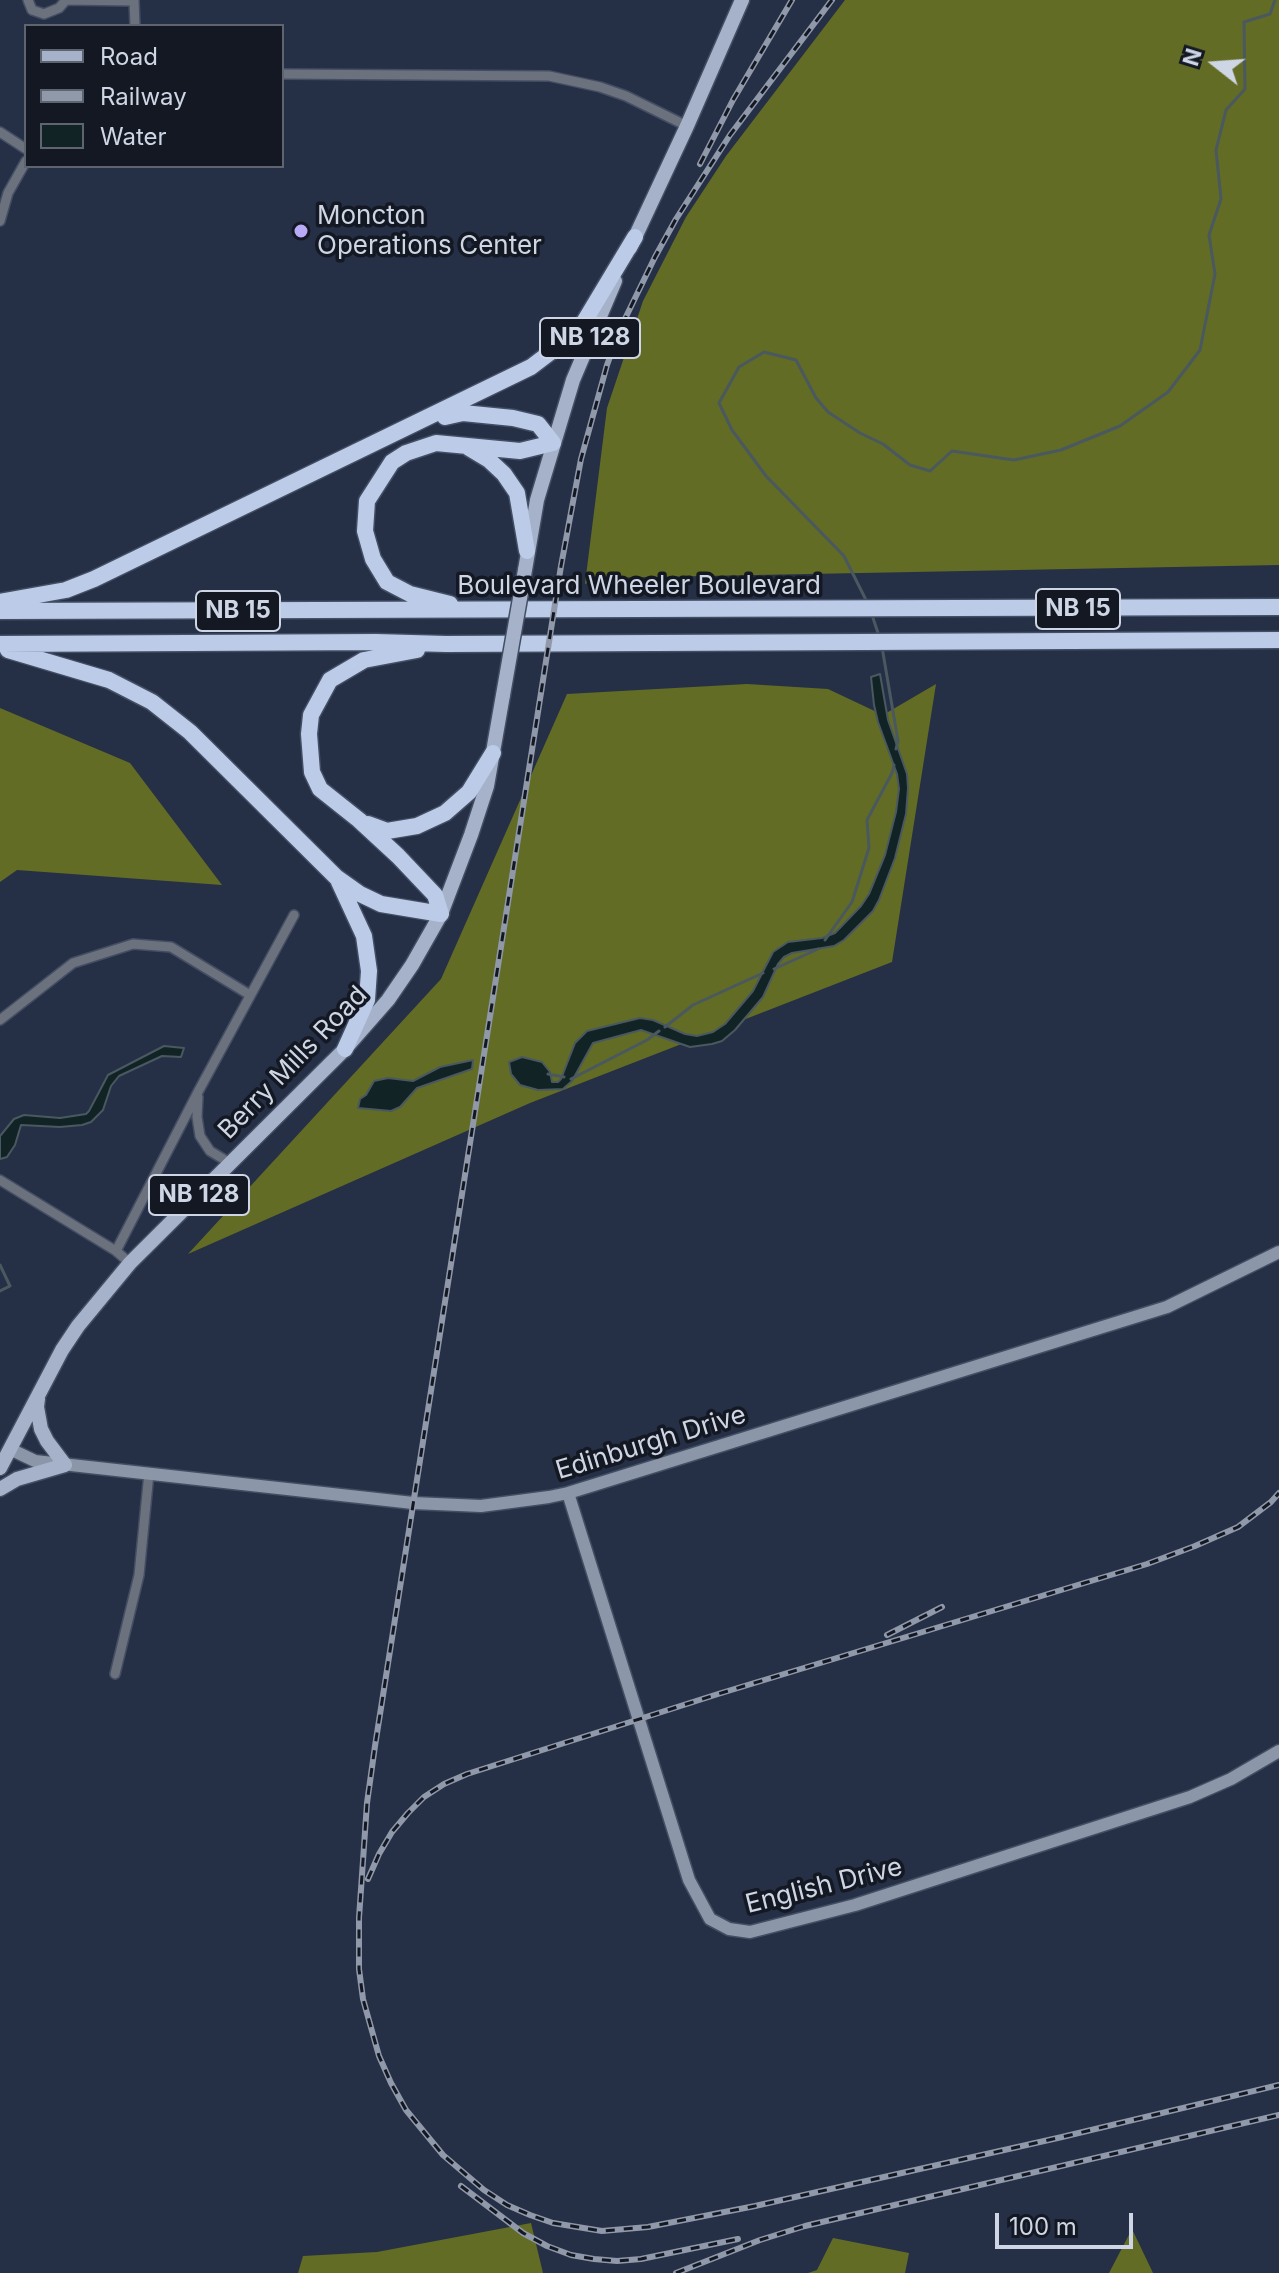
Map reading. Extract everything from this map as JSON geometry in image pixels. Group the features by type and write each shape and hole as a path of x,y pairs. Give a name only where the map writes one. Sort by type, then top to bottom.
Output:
{"highway":[{"path":"0,602 66,590 94,579 531,367 584,322 635,237"},
{"path":"424,421 463,413 513,418 538,424 553,443 520,451 436,443 406,453 392,462 367,501 365,531 373,559 387,582 410,594 476,611"},
{"path":"465,445 504,474 517,493 527,551"},
{"name":"Boulevard Wheeler Boulevard","path":"0,611 1279,607"},
{"name":"NB 15","path":"0,647 376,642 1279,640"},
{"path":"0,647 109,680 152,702 190,732 336,877 381,904 441,914 435,895 398,856 320,789 312,772 309,734 311,715 330,680 364,660 446,644"},
{"path":"359,820 387,831 417,826 445,813 469,792 493,753"},
{"path":"336,877 364,936 369,971 367,1000 345,1049"}],"main road":[{"name":"NB 128","path":"527,551 537,500 578,368 742,0"},
{"name":"Berry Mills Road","path":"39,1393 78,1326 130,1263 345,1049 388,1000 412,965 441,914 487,786 527,551"},
{"name":"NB 128","path":"0,1468 39,1393"},
{"path":"0,1489 17,1479 65,1465 41,1429 37,1407 39,1393"}],"street":[{"path":"28,0 32,10 44,14 59,8 66,0 134,0 135,24"},
{"path":"284,74 549,76 626,96 687,126"},
{"path":"0,132 24,148"},
{"path":"0,221 8,193 24,165"},
{"path":"116,1251 294,915"},
{"path":"0,1020 73,963 133,944 171,947 250,995"},
{"path":"198,1092 200,1136 210,1151 230,1163"},
{"path":"0,1180 116,1251 130,1263"},
{"name":"Edinburgh Drive","path":"10,1449 35,1461 65,1465 452,1506 481,1506 568,1493 1167,1307 1279,1252"},
{"path":"115,1674 139,1575 149,1473"},
{"name":"English Drive","path":"568,1493 689,1880 710,1919 729,1929 750,1932 855,1905 1175,1802 1231,1779 1279,1751"}],"green space":[{"path":"845,0 1279,0 1279,565 599,578 585,584 607,408 643,301 686,217 726,156"},
{"path":"747,684 828,689 883,715 936,684 892,962 530,1103 188,1254 441,979 567,694"},
{"path":"0,708 130,763 222,885 17,870 0,882"},
{"path":"531,2223 543,2273 298,2273 303,2256 377,2252"},
{"path":"1132,2229 1153,2273 1109,2273"},
{"path":"833,2238 909,2253 905,2273 808,2273 817,2270"}],"water":[{"path":"880,674 888,720 907,774 908,788 906,814 895,858 873,911 834,946 784,957 763,997 722,1041 690,1047 641,1030 593,1043 572,1081 563,1089 538,1090 520,1085 511,1074 509,1062 522,1057 542,1062 550,1072 552,1082 558,1082 575,1043 587,1031 640,1018 653,1020 685,1034 697,1036 713,1032 725,1024 753,991 773,952 788,942 822,938 835,933 861,906 885,855 899,789 874,705 871,677"},
{"path":"164,1046 184,1048 181,1057 162,1056 119,1076 111,1086 103,1110 91,1122 60,1127 21,1125 15,1145 7,1157 0,1159 0,1136 14,1119 24,1115 60,1118 86,1114 108,1075"},
{"path":"473,1060 472,1069 417,1088 400,1107 391,1111 358,1108 360,1099 374,1081 388,1078 413,1081 440,1067"}],"waterway":[{"path":"867,602 844,556 766,476 732,430 719,403 739,367 764,352 796,360 816,398 828,412 883,444 910,465 930,471 952,451 1014,460 1061,450 1120,426 1168,392 1200,350 1215,274 1209,235 1221,199 1216,150 1226,110 1245,89 1244,22 1270,14 1275,0"},
{"path":"871,612 879,636"},
{"path":"882,647 898,741 896,749"},
{"path":"825,940 852,902 869,848 867,820 894,765"},
{"path":"774,969 818,949"},
{"path":"665,1027 693,1005 763,973"},
{"path":"571,1079 659,1031"},
{"path":"548,1074 564,1077"},
{"path":"0,1265 10,1286 0,1291"}],"railway":[{"path":"700,164 733,100 792,0"},
{"path":"832,0 730,135 655,257 621,327 607,365 581,459 561,566 375,1746 367,1803 359,1918 359,1969 363,1999 379,2056 391,2083 406,2110 443,2155 507,2205 553,2223 602,2231 648,2227 755,2206 1279,2085"},
{"path":"368,1879 392,1832 408,1813 424,1797 467,1774 1147,1564 1238,1527 1279,1493"},
{"path":"887,1635 942,1607"},
{"path":"676,2273 805,2226 1279,2115"},
{"path":"461,2186 523,2233 571,2255 617,2261 641,2259 738,2239"}],"place":[{"name":"Moncton Operations Center","path":"301,231"}]}
